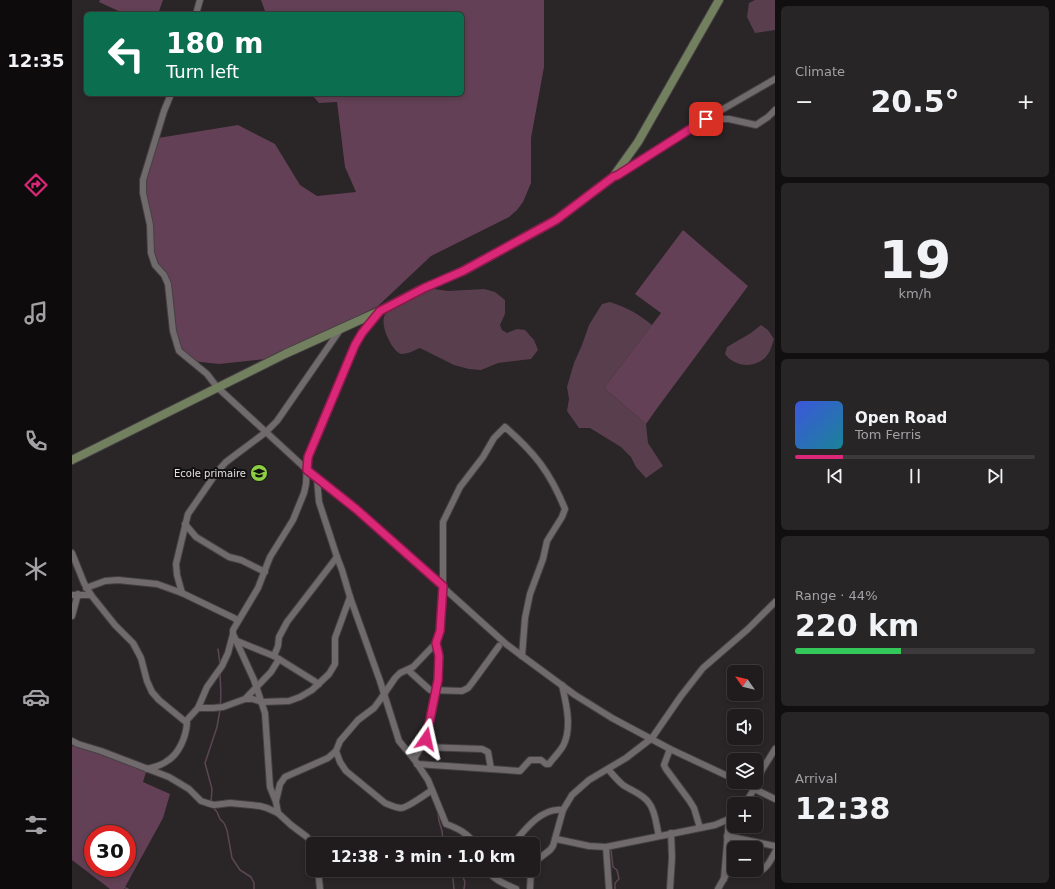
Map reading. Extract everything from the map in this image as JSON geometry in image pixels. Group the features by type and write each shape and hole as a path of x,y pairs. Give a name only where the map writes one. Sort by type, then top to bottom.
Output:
{"street":[{"path":"197,12 200,0"},
{"path":"613,177 638,142 719,0"},
{"path":"72,460 285,354 340,330 424,288 463,271 556,220 613,177 706,119 775,79"},
{"path":"170,96 164,111 143,180 143,193 150,225 151,253 155,265 164,275 168,284 173,331 179,351 207,374 217,387 307,470 356,509 506,644 562,685 612,718 652,738 670,749 727,776"},
{"path":"706,119 729,119 756,124 768,117 775,110"},
{"path":"147,769 161,765 174,756 182,744 187,725 186,721 198,708 207,687 222,666 228,653 235,626 258,588 270,557 293,520 304,493 308,457 355,345 362,333 380,311"},
{"path":"182,593 176,568 188,514 217,472 226,462 266,432 277,421 340,330"},
{"path":"276,802 280,784 285,777 328,758 336,751 340,741 358,720 374,708 395,678 400,673 408,670 417,663 436,643 440,631 443,586 443,522 460,487 483,457 494,438 504,427 525,444 539,460 554,484 565,509 562,517 547,541 543,559 530,594 525,618 522,656"},
{"path":"318,479 319,502 350,597 385,694 399,741 428,780 446,824 456,827 469,837"},
{"path":"185,524 196,537 229,557 241,560 265,572"},
{"path":"72,552 74,565 86,588 115,625 132,643 141,658 147,681 159,700 175,715 186,721"},
{"path":"245,699 271,672 276,657 279,636 337,557"},
{"path":"86,588 105,581 118,580 157,584 182,593 238,621"},
{"path":"72,616 75,595 91,595"},
{"path":"198,708 223,707 245,699 253,699 262,702 289,701 312,690 329,674 335,664 335,638 350,597"},
{"path":"540,858 550,850 556,839 563,810 572,794 589,780 626,758 652,738 703,668 748,629 775,602"},
{"path":"233,634 257,687 265,713 270,787 276,802 278,813"},
{"path":"237,641 276,657 319,684"},
{"path":"415,761 426,739 436,690 439,656 436,643"},
{"path":"408,670 430,690 462,691 468,688 499,646"},
{"path":"415,761 491,769 520,770 530,760 541,760 546,764 549,764 564,744 568,724 562,685"},
{"path":"72,741 169,777 190,789 201,801 214,805 230,802 260,806 278,813 307,837"},
{"path":"422,747 482,748 488,752 491,769"},
{"path":"670,749 664,765 666,770 694,808 700,828"},
{"path":"763,768 775,749"},
{"path":"336,751 340,762 346,770 385,803 400,808 406,807 432,790"},
{"path":"608,769 622,784 637,792 648,801 656,819 659,836"},
{"path":"749,797 754,789 775,798"},
{"path":"519,837 530,824 539,817 553,810 563,810"},
{"path":"556,839 589,846 606,847 715,825 727,819"},
{"path":"670,889 672,857 671,833"},
{"path":"724,879 728,833"},
{"path":"727,836 775,846"},
{"path":"606,847 609,889"},
{"path":"763,869 770,862 775,852"},
{"path":"718,889 727,874"},
{"path":"319,877 320,889"},
{"path":"494,877 503,884 516,889"},
{"path":"530,889 531,877"}],"shaded area":[{"path":"100,0 163,0 159,12 121,12 99,2"},
{"path":"261,0 544,0 544,67 531,138 531,183 523,202 509,217 431,256 378,306 275,358 219,364 192,361 180,350 174,330 169,283 156,264 152,252 144,180 158,138 238,125 275,144 300,185 317,196 356,192 345,167 337,102 319,103 313,96 464,96 464,12 265,12"},
{"path":"755,0 775,0 775,30 755,33 747,17 749,3"},
{"path":"683,230 748,286 646,424 604,388 661,313 635,294"},
{"path":"434,289 448,291 484,289 495,292 505,300 505,314 500,325 502,330 507,333 517,329 525,330 534,340 538,350 531,359 498,363 481,370 469,369 454,365 420,348 404,354 398,352 394,349 385,331 385,315"},
{"path":"610,302 632,311 652,325 604,388 646,424 648,443 663,466 646,478 636,467 631,457 621,447 590,428 579,428 567,411 569,399 567,387 574,363 589,325 602,304"},
{"path":"761,325 768,330 774,339 771,349 764,359 753,364 746,365 729,359 725,354 727,347 751,333"},
{"path":"74,742 147,769 143,782 170,794 163,818 136,867 136,825 84,825 84,869 72,860 72,747"},
{"path":"94,877 131,877 124,889 110,889"}],"waterway":[{"path":"218,649 220,664"},
{"path":"220,672 220,706"},
{"path":"211,803 212,789 205,763 217,727 220,710"},
{"path":"72,765 85,791 85,825"},
{"path":"212,806 227,830 232,858 240,870 251,877 254,883 254,889"},
{"path":"438,813 443,837"},
{"path":"611,850 613,867 617,870 619,879 615,883 615,889"},
{"path":"113,877 115,882 128,889"},
{"path":"453,877 454,889"},
{"path":"463,877 465,882 464,889"}],"place":[{"name":"Ecole primaire","path":"259,473"}],"route":[{"path":"426,739 438,680 439,656 436,643 440,631 443,586 356,509 307,470 308,457 355,345 362,333 380,311 424,288 463,271 556,220 613,177 706,119"}]}
